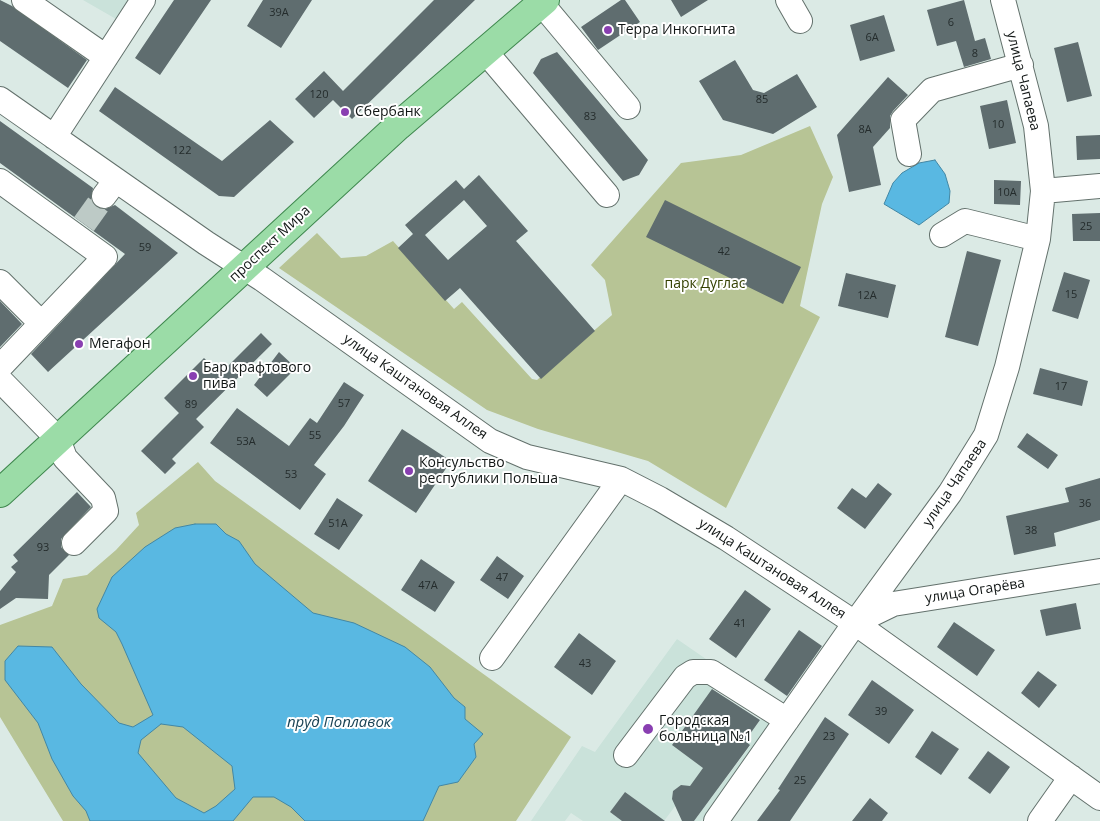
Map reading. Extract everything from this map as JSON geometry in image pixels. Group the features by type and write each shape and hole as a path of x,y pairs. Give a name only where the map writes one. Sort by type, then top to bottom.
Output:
{"main road":[{"name":"проспект Мира","path":"237,263 484,50 534,1"},
{"name":"проспект Мира","path":"0,494 52,433 237,263 473,38 534,1"},
{"name":"проспект Мира","path":"0,470 52,433"}],"street":[{"path":"24,0 106,57"},
{"path":"54,137 143,0"},
{"path":"788,0 800,21"},
{"name":"улица Чапаева","path":"716,821 854,623 950,493 986,435 1007,367 1038,239 1043,191 1036,126 1003,0"},
{"path":"534,1 628,107"},
{"path":"484,50 607,195"},
{"path":"909,154 903,120 932,90 1020,65"},
{"name":"улица Каштановая Аллея","path":"0,99 54,137 110,188 237,263 490,441 527,457 621,480 660,499 726,538 854,623 1100,798"},
{"path":"0,181 80,230 105,257 0,366"},
{"path":"1043,191 1100,186"},
{"path":"942,235 965,221 1038,239"},
{"path":"0,282 42,324"},
{"path":"0,380 52,433 62,453 103,498 106,510 74,543"},
{"path":"492,658 621,480"},
{"name":"улица Огарёва","path":"854,623 892,604 1100,571"},
{"path":"626,755 685,677 693,672 712,672 787,720"},
{"path":"1040,821 1070,777"}],"shaded area":[{"path":"83,0 128,0 116,19"},
{"name":"Городская больница №1","path":"677,639 780,710 701,821 694,821 750,746 745,741 764,715 719,681 672,744 703,768 689,788 683,785 673,791 672,799 676,805 664,821 625,792 610,812 622,821 583,821 571,813 565,821 531,821 582,746 595,752"}],"green space":[{"name":"парк Дуглас","path":"810,126 833,177 822,204 800,306 820,317 726,508 648,461 538,429 487,410 279,268 317,233 341,258 366,256 393,241 454,309 462,302 532,379 537,380 612,315 605,280 591,265 681,163 741,155"},
{"name":"пруд Поплавок","path":"198,462 215,481 571,737 516,821 63,821 0,717 0,625 52,606 63,579 87,575 116,550 139,525 136,513"}],"water":[{"path":"935,160 945,174 950,191 949,203 919,225 884,204 893,183 902,173 919,163"},
{"name":"пруд Поплавок","path":"195,524 216,524 226,534 239,541 255,564 313,613 354,623 405,647 430,667 454,698 465,707 465,719 483,734 474,744 476,757 458,782 439,786 423,821 305,821 291,807 274,797 253,797 233,821 90,821 86,811 73,796 52,759 38,723 5,680 5,661 18,646 52,647 81,684 119,723 133,727 153,715 116,632 99,618 97,609 112,577 145,547 175,528","holes":["161,724 183,727 232,766 235,789 216,806 204,813 176,798 138,753 141,740"]}],"building":[{"path":"0,0 12,6 87,60 68,88 0,41"},
{"path":"174,0 211,0 160,75 135,58"},
{"path":"263,0 312,0 281,48 247,26"},
{"path":"434,0 475,0 352,119 333,100 314,118 295,99 324,71 343,91"},
{"path":"621,0 625,0 640,22 598,50 581,27"},
{"path":"671,0 708,0 681,17"},
{"path":"964,0 975,41 985,38 991,59 964,67 956,41 937,46 927,10"},
{"path":"884,15 895,51 860,61 850,25"},
{"path":"1078,42 1092,96 1067,102 1054,48"},
{"path":"557,52 648,160 639,175 623,181 533,73 541,59"},
{"path":"735,60 753,90 764,93 797,74 817,107 773,134 723,120 699,81"},
{"path":"888,77 908,95 893,111 890,116 890,128 873,147 881,185 849,192 837,135"},
{"path":"115,87 222,161 270,120 294,142 234,197 219,196 99,111"},
{"path":"1007,100 1016,143 989,149 980,106"},
{"path":"0,121 93,188 91,201 96,207 103,210 115,205 178,253 48,372 31,354 125,254 0,163"},
{"path":"1100,135 1100,159 1077,160 1076,136"},
{"path":"479,175 528,231 516,241 595,331 541,379 460,288 445,301 398,248 413,234 405,225 456,180 464,189","holes":["464,200 487,226 448,260 425,235"]},
{"path":"994,180 1021,181 1020,205 994,204"},
{"path":"665,200 801,267 783,304 646,237"},
{"path":"1100,213 1100,241 1073,241 1072,214"},
{"path":"967,251 1001,260 978,346 945,337"},
{"path":"1064,272 1090,280 1078,319 1052,311"},
{"path":"846,273 896,285 888,318 838,306"},
{"path":"0,301 22,324 0,347"},
{"path":"261,333 272,344 196,419 204,427 172,459 176,463 165,474 141,451 179,413 164,398 204,358 220,374"},
{"path":"279,352 296,368 267,397 254,385"},
{"path":"1040,368 1088,381 1082,406 1033,394"},
{"path":"344,382 364,395 344,426 314,465 326,474 300,510 210,443 237,408 289,446 310,418 317,423"},
{"name":"Консульство республики Польша","path":"402,429 451,461 416,513 368,481"},
{"path":"1027,433 1058,455 1048,469 1017,447"},
{"path":"1100,478 1100,520 1054,533 1056,546 1014,555 1006,516 1069,502 1065,488"},
{"path":"878,483 892,494 865,529 837,508 852,488 866,498"},
{"path":"77,492 91,507 61,539 61,547 69,555 49,575 48,599 16,598 0,609 0,591 16,572 11,567 18,561 13,555"},
{"path":"337,498 363,515 339,550 314,534"},
{"path":"497,556 524,576 508,599 480,580"},
{"path":"421,559 455,582 435,612 401,590"},
{"path":"745,590 771,609 736,658 709,639"},
{"path":"1076,603 1081,629 1046,636 1040,610"},
{"path":"954,622 995,650 977,676 937,647"},
{"path":"799,630 822,646 787,696 764,680"},
{"path":"579,633 616,661 592,695 554,667"},
{"path":"1038,671 1057,685 1039,708 1021,693"},
{"path":"872,680 914,710 889,744 848,715"},
{"path":"712,689 760,720 745,741 750,745 694,821 682,821 672,799 673,791 681,785 690,786 703,768 672,745"},
{"path":"825,717 849,734 790,821 757,821 780,790 778,789"},
{"path":"932,731 959,749 941,775 915,757"},
{"path":"988,751 1010,767 990,794 968,778"},
{"path":"625,792 665,821 622,821 610,812"},
{"path":"870,798 888,813 882,821 852,821"}],"tunnel":[{"path":"84,224 104,196"}],"place":[{"name":"Терра Инкогнита","path":"608,30"},
{"name":"Сбербанк","path":"345,112"},
{"name":"Мегафон","path":"79,344"},
{"name":"Бар крафтового пива","path":"193,376"},
{"name":"Консульство республики Польша","path":"409,471"},
{"name":"Городская больница №1","path":"648,729"}]}
